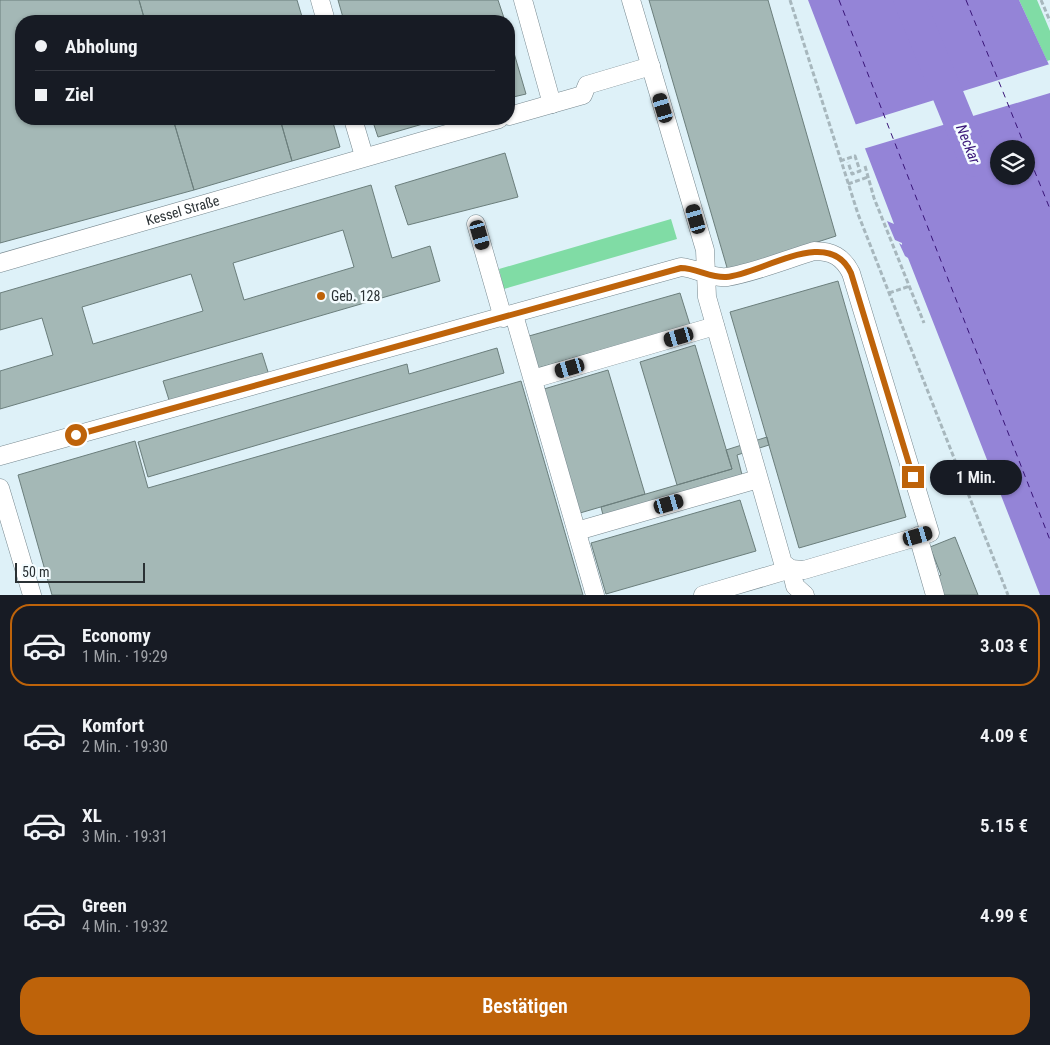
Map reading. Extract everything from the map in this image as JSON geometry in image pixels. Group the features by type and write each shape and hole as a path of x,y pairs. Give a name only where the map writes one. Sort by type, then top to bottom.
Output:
{"street":[{"path":"320,0 324,15"},
{"path":"523,0 552,104"},
{"path":"631,0 705,250 707,297 780,559 791,569 795,586 805,595"},
{"path":"515,114 583,95 587,85 651,66"},
{"path":"355,125 364,156"},
{"name":"Kessel Straße","path":"0,262 477,125"},
{"path":"476,224 533,379 595,595"},
{"path":"0,456 681,268 727,277 814,252 834,254 845,262 851,273 930,533 804,570 791,569 703,595"},
{"path":"533,379 715,326"},
{"path":"577,531 758,479"},
{"path":"0,488 32,595"},
{"path":"918,536 935,595"}],"path":[{"path":"790,0 848,184 1008,595"},
{"path":"1042,0 1050,21"},
{"path":"840,161 855,156 860,171 852,174 848,162"},
{"path":"865,166 874,198 924,323"},
{"path":"848,184 868,177"},
{"path":"890,293 910,286"}],"green space":[{"path":"1019,0 1037,0 1050,31 1050,60 1047,61"},
{"path":"671,219 677,239 504,289 499,269"}],"water":[{"path":"808,0 1019,0 1050,67 1050,595 1040,595 908,258 905,256 899,243 902,245 902,243 895,240 887,221 894,224","holes":["947,94 956,98 963,118 961,121 952,124 949,122 943,102"]}],"pier":[{"path":"1050,64 1050,93 863,149 854,125","holes":["948,97 954,100 959,119 951,120 946,102"]}],"building":[{"path":"0,0 139,0 143,15 15,15 15,125 175,125 194,190 0,243"},
{"path":"139,0 297,0 302,15 143,15"},
{"path":"338,0 498,0 503,15 342,15"},
{"path":"649,0 768,0 836,236 728,271"},
{"path":"515,56 526,94 515,97"},
{"path":"175,125 282,125 292,161 194,190"},
{"path":"282,125 334,125 340,147 292,161"},
{"path":"374,125 419,125 378,137"},
{"path":"505,153 518,197 408,225 395,186"},
{"name":"Geb. 128","path":"371,185 392,258 430,246 440,281 0,409 0,371 53,355 42,318 0,330 0,293","holes":["343,230 354,267 244,300 233,263","191,274 203,311 93,344 82,307"]},
{"path":"838,281 906,517 799,548 730,312"},
{"path":"680,293 690,325 538,368 529,336"},
{"path":"695,345 732,469 677,485 640,362"},
{"path":"497,348 504,373 148,477 138,442 407,364 409,374"},
{"path":"262,353 269,375 170,403 163,381"},
{"path":"608,370 645,494 580,513 544,389"},
{"path":"521,381 583,595 52,595 18,475 135,441 148,488"},
{"path":"767,437 769,445 737,455 742,475 603,515 601,507 732,469 726,450"},
{"path":"740,500 756,551 606,594 591,543"},
{"path":"955,537 978,595 940,595 935,578 941,575 930,547"}],"waterway":[{"name":"Neckar","path":"909,0 975,161"}],"ferry route":[{"path":"839,0 1050,540"},
{"path":"966,0 1022,140"},
{"path":"1035,172 1050,209"}],"place":[{"name":"Geb. 128","path":"321,296"}],"route":[{"path":"76,435 681,268 727,277 821,251 840,257 851,273 913,477"}]}
